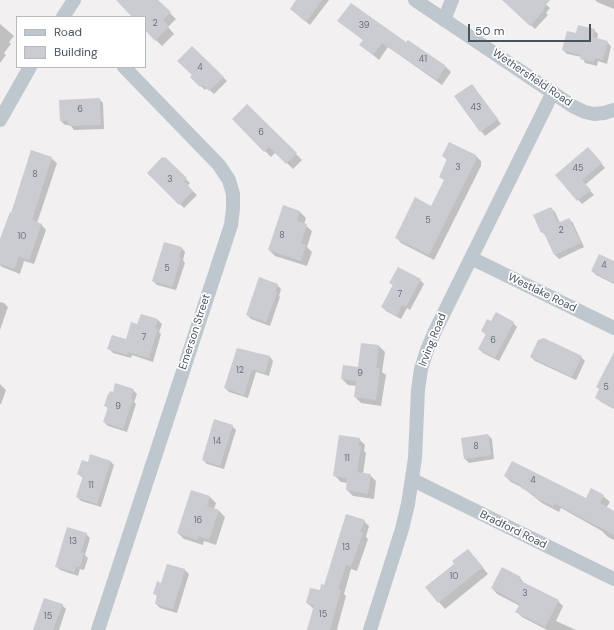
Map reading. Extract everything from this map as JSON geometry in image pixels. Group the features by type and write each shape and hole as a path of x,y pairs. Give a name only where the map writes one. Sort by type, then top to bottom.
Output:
{"street":[{"path":"65,16 74,0"},
{"name":"Wethersfield Road","path":"415,0 574,107 594,114 614,110"},
{"path":"444,20 452,0"},
{"path":"0,120 29,68"},
{"name":"Emerson Street","path":"98,630 230,225 233,209 233,194 229,180 219,165 125,68"},
{"name":"Irving Road","path":"370,630 402,529 412,480 415,458 418,390 421,369 435,331 553,92"},
{"name":"Westlake Road","path":"471,258 614,328"},
{"name":"Bradford Road","path":"412,480 614,579"}],"building":[{"path":"116,0 158,0 171,12 163,20 169,27 155,41 146,31 146,16 131,16"},
{"path":"296,0 322,0 306,22 290,9"},
{"path":"502,0 550,0 543,9 544,10 530,26"},
{"path":"351,3 406,42 408,40 446,66 437,80 382,43 373,55 359,45 363,40 337,21"},
{"path":"578,25 595,29 593,37 608,41 603,60 595,58 593,62 580,59 581,55 562,50 567,31 576,33"},
{"path":"192,46 224,77 209,91 203,85 200,87 190,77 192,75 177,61"},
{"path":"472,84 498,119 480,132 454,96"},
{"path":"100,98 101,125 69,126 68,121 60,121 59,100"},
{"path":"247,104 297,153 286,164 269,147 264,152 232,119"},
{"path":"449,142 476,155 476,160 429,255 395,238 415,197 431,206 444,180 439,177 447,159 442,156"},
{"path":"588,147 602,163 582,180 591,190 577,201 555,175"},
{"path":"31,150 52,157 32,220 42,224 29,260 19,256 14,269 0,264 0,239 10,212 11,213"},
{"path":"162,157 165,157 187,178 184,181 193,191 179,205 147,173"},
{"path":"283,205 300,211 297,221 307,224 301,243 306,245 301,261 268,250"},
{"path":"551,207 558,223 569,218 581,243 554,255 543,231 541,233 533,215"},
{"path":"164,242 182,247 179,257 181,258 172,287 152,281"},
{"path":"599,254 614,261 614,283 591,271"},
{"path":"398,267 421,279 406,307 402,305 397,316 381,307 393,285 389,283"},
{"path":"259,277 278,284 275,292 277,293 266,322 246,315"},
{"path":"496,312 514,322 495,358 478,349 486,334 481,331 487,319 491,321"},
{"path":"141,314 158,319 155,328 158,329 149,358 128,352 127,355 107,349 112,335 126,339 131,322 137,324"},
{"path":"544,338 582,356 572,377 530,357 538,340"},
{"path":"361,343 379,345 376,368 380,368 376,400 354,397 356,381 341,379 343,365 358,367"},
{"path":"237,348 270,356 265,373 252,369 244,395 224,388"},
{"path":"614,352 614,408 595,398 599,389 596,387"},
{"path":"115,383 134,389 131,398 133,399 123,429 103,422 108,407 104,406 108,394 110,391 113,392"},
{"path":"214,419 233,425 220,466 202,460"},
{"path":"488,434 491,455 464,459 461,438"},
{"path":"339,435 360,438 358,446 361,446 357,472 371,474 368,494 346,490 347,478 333,476"},
{"path":"90,454 111,461 97,504 76,497 83,476 77,474 82,460 88,462"},
{"path":"512,461 586,498 591,488 604,495 600,503 614,511 614,535 554,503 553,506 534,497 535,495 521,488 522,486 504,476"},
{"path":"191,490 210,496 207,506 219,510 209,540 198,536 197,540 177,533"},
{"path":"346,514 365,520 360,532 363,533 351,566 346,565 338,589 341,590 330,630 307,630 314,605 306,603 310,588 320,590 321,584 324,585"},
{"path":"67,527 87,533 81,552 84,553 80,567 76,566 74,572 55,567"},
{"path":"468,549 483,567 438,603 425,587 454,564 452,561"},
{"path":"167,564 185,569 173,609 155,604 157,595 153,594 157,581 161,583"},
{"path":"502,567 521,577 519,580 559,600 545,627 515,612 520,604 491,588"},
{"path":"44,598 63,604 53,630 33,630"}]}
